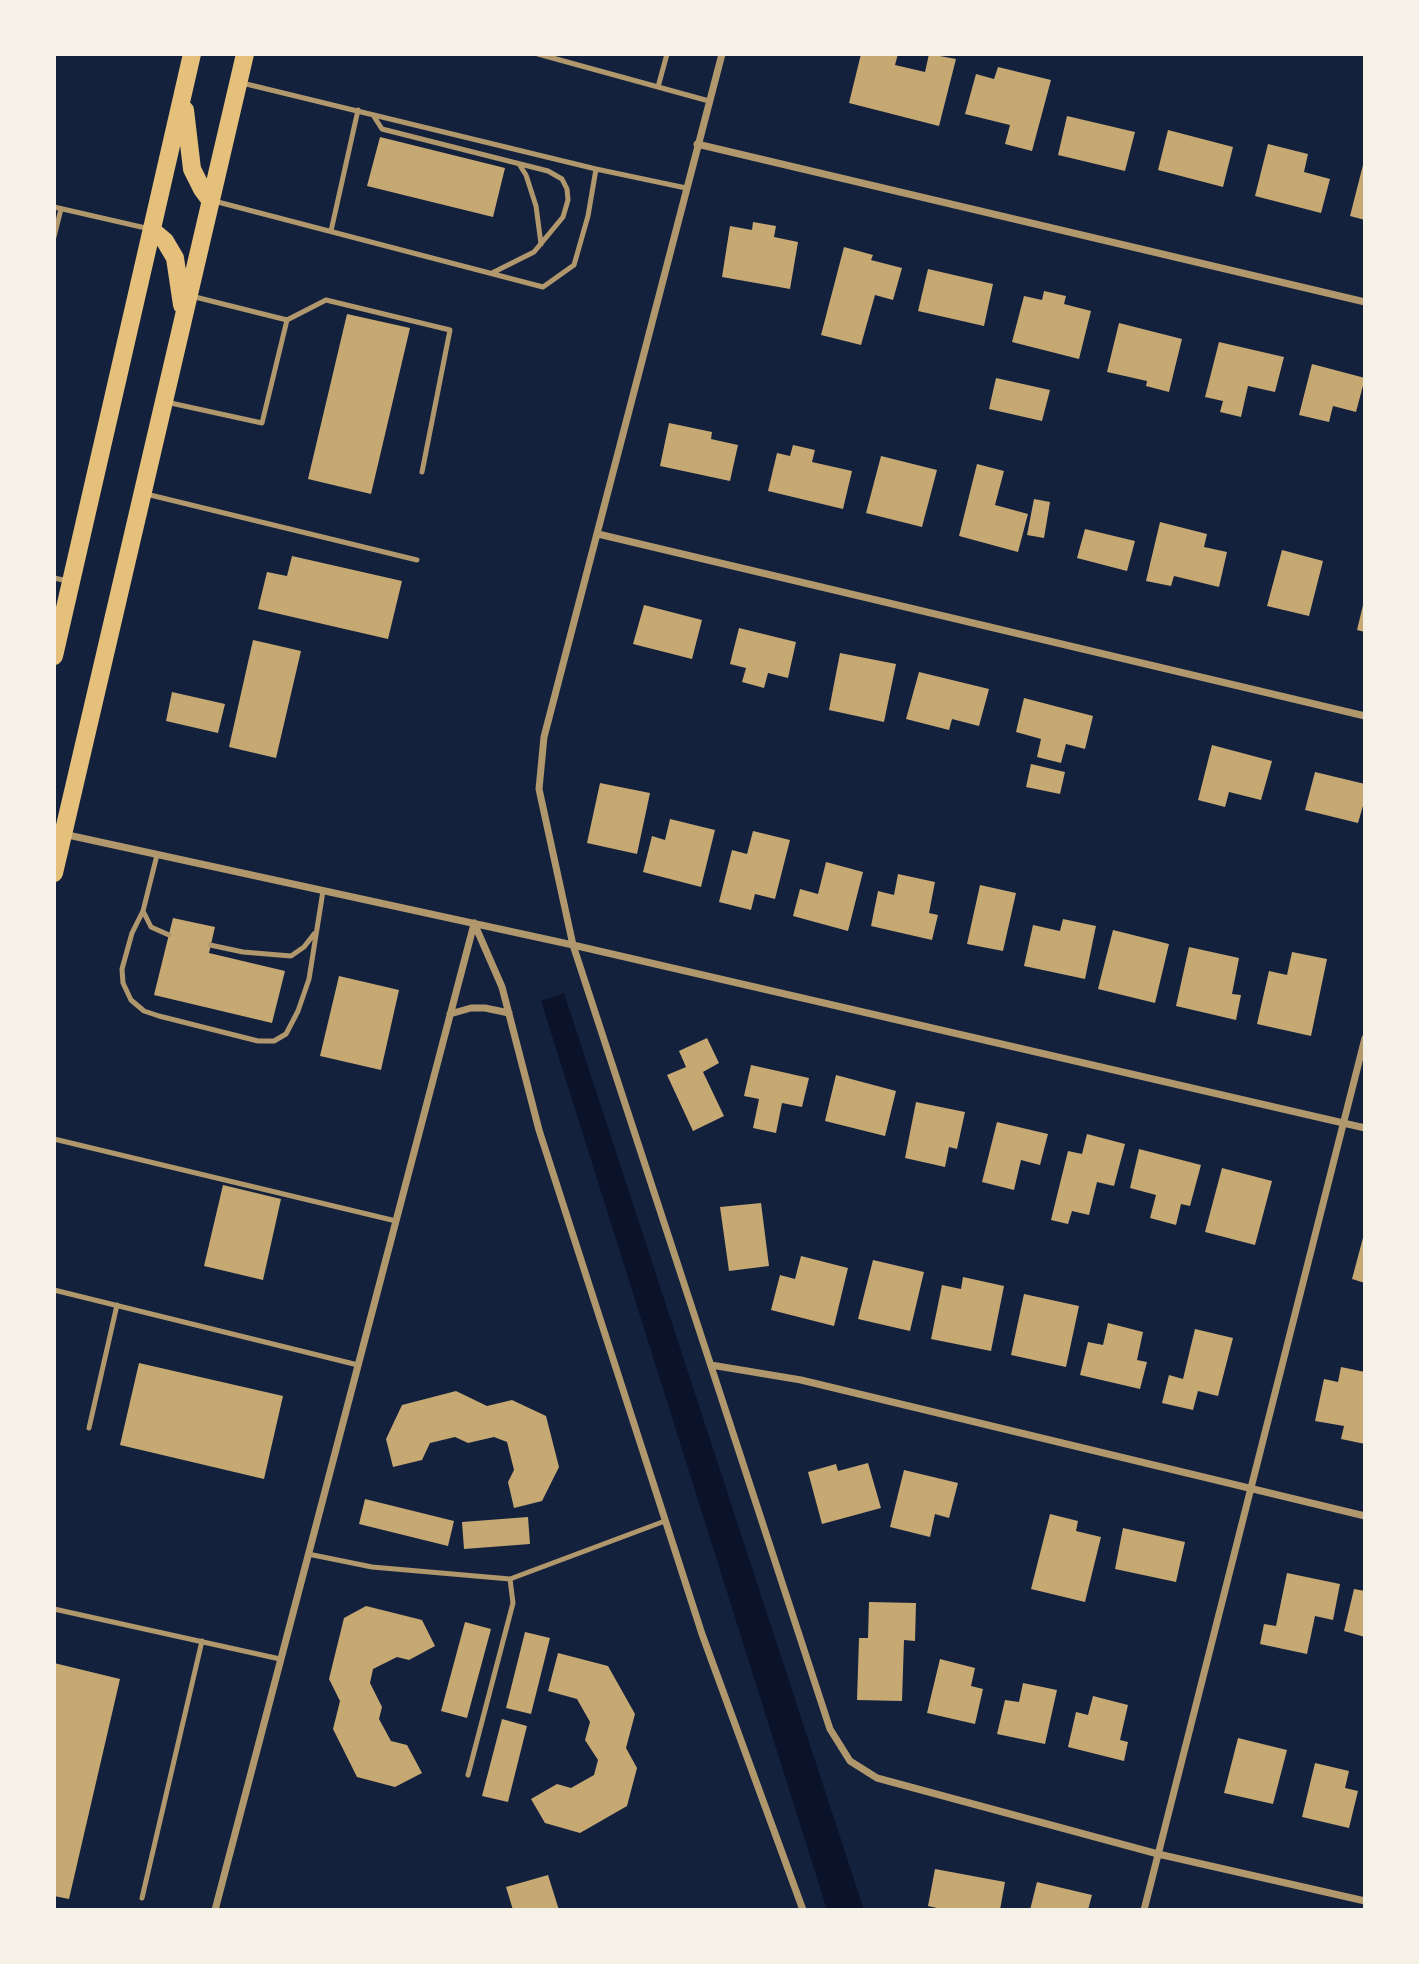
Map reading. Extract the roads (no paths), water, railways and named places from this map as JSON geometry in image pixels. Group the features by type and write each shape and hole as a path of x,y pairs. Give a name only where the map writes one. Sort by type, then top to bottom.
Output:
{"main road":[{"path":"54,656 63,580 152,230 192,54"},
{"path":"54,873 59,833 143,494 245,54"},
{"path":"183,96 192,169 211,201"},
{"path":"152,230 165,240 175,258 184,316"}],"street":[{"path":"722,54 544,737 539,789 573,945 830,1729 850,1762 877,1779 1158,1854 1365,1901"},
{"path":"697,144 1365,302"},
{"path":"598,534 1365,716"},
{"path":"59,833 573,945 1365,1128"},
{"path":"474,923 502,987 544,1143 702,1634 803,1910"},
{"path":"215,1910 474,923"},
{"path":"450,1014 471,1008 509,1013"},
{"path":"1144,1910 1365,1038"},
{"path":"710,1365 801,1380 1365,1516"}],"lane":[{"path":"538,54 709,102"},
{"path":"658,87 667,54"},
{"path":"238,82 596,169 686,188"},
{"path":"331,231 358,110"},
{"path":"372,114 382,129 548,171 562,179 568,200 564,217 534,252 492,273"},
{"path":"519,164 526,175 536,206 541,244"},
{"path":"211,201 543,287 574,265 588,216 596,169"},
{"path":"54,237 57,208 152,230"},
{"path":"188,295 287,320 326,300 450,330 422,472"},
{"path":"164,402 262,423 287,320"},
{"path":"143,494 418,561"},
{"path":"157,855 143,911 132,933 122,968 123,983 131,1000 144,1011 159,1017 258,1041 274,1041 286,1034 298,1011 309,979 314,934 323,891"},
{"path":"143,911 151,927 169,935"},
{"path":"211,945 243,952 291,956 304,947 314,934"},
{"path":"54,1139 396,1221"},
{"path":"54,1290 358,1365"},
{"path":"89,1428 117,1305"},
{"path":"308,1554 372,1567 510,1579 665,1521"},
{"path":"468,1775 513,1603 510,1579"},
{"path":"54,1609 281,1659"},
{"path":"142,1898 202,1641"}],"water":[{"path":"564,993 864,1910 827,1910 541,1001"}]}
